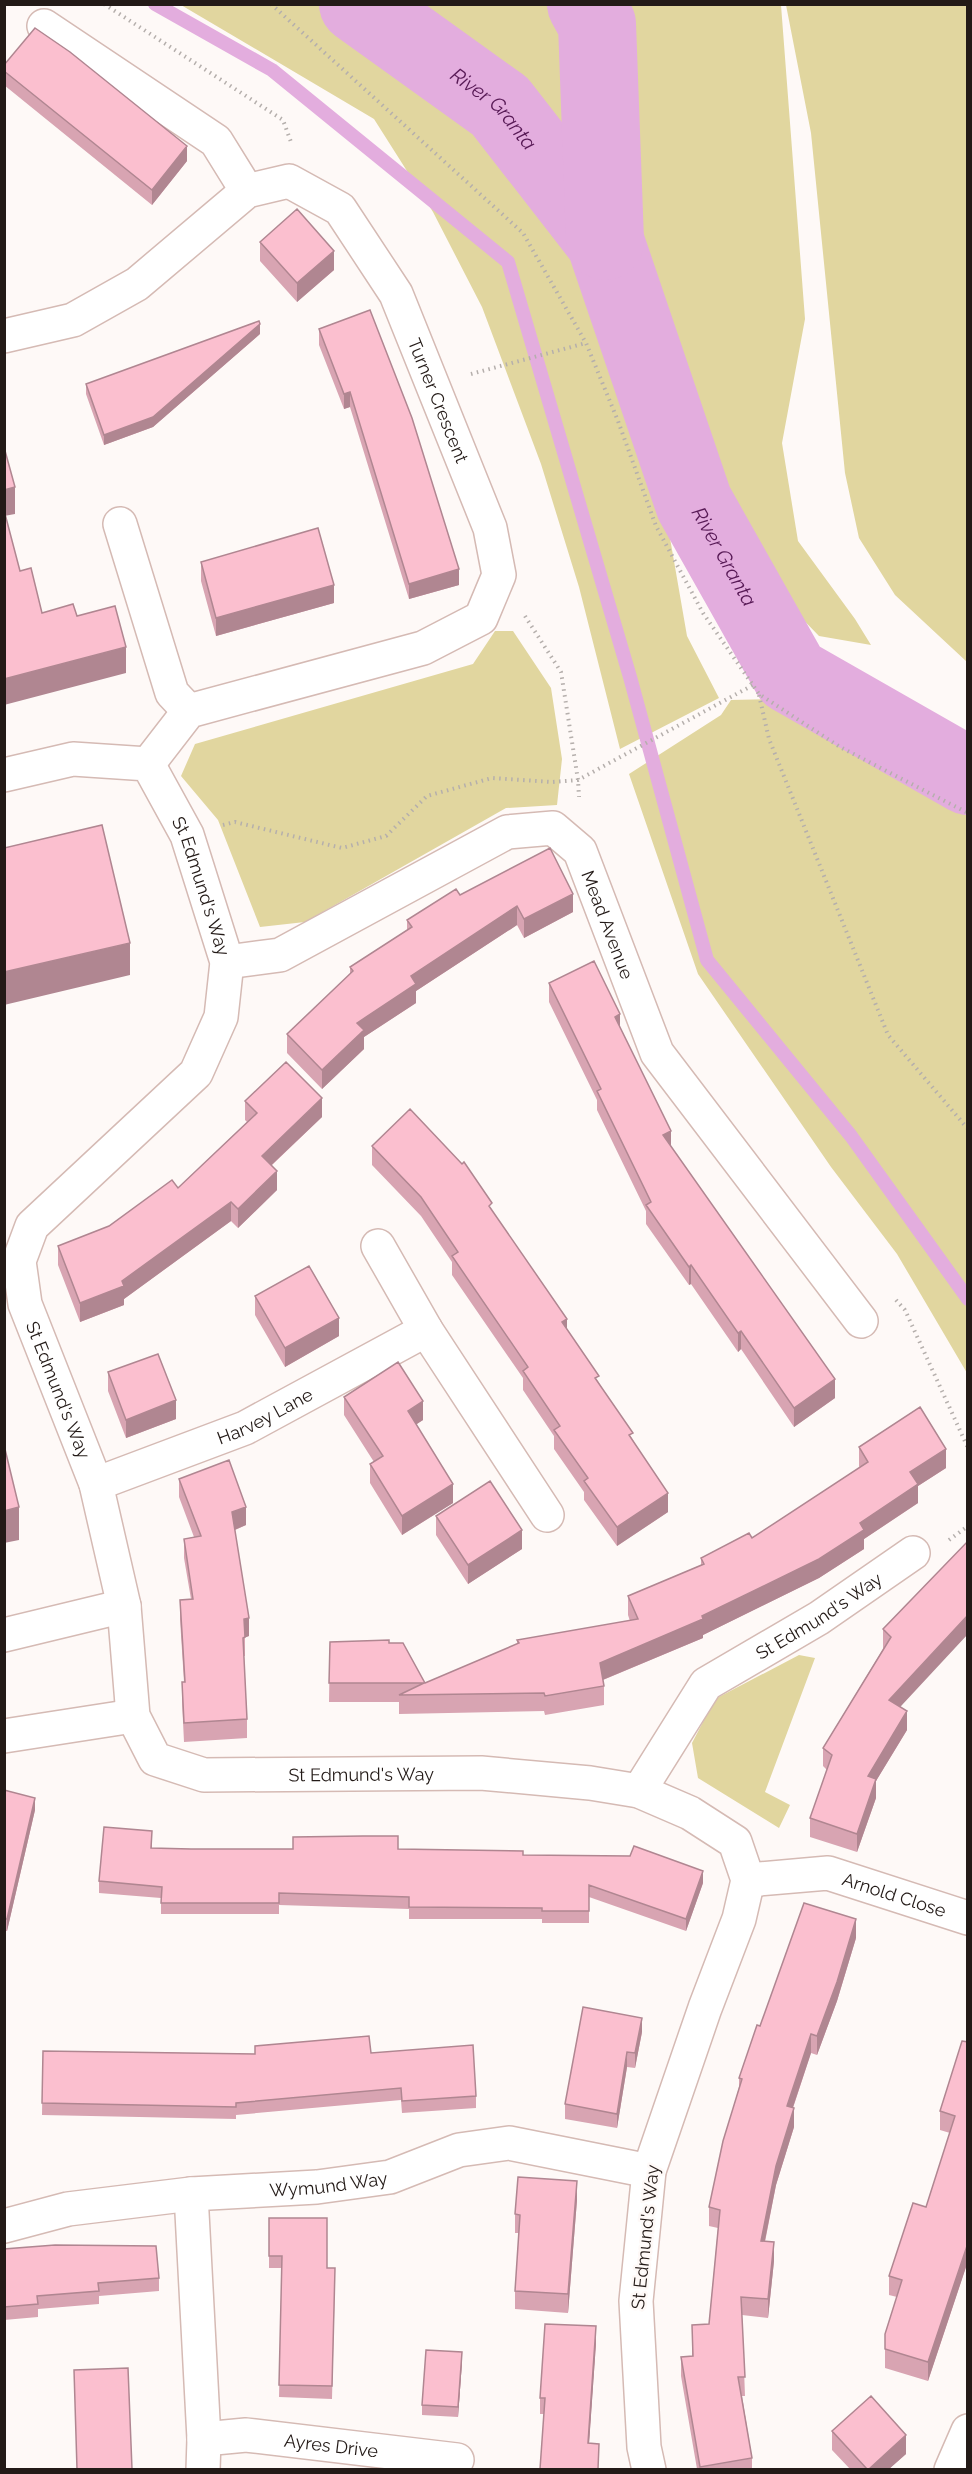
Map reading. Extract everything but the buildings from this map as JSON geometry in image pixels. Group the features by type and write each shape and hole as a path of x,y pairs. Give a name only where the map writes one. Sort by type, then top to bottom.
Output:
{"street":[{"path":"44,26 216,141 247,191"},
{"name":"Turner Crescent","path":"4,336 73,320 137,284 247,191 289,181 340,209 396,294 490,528 499,575"},
{"path":"120,524 172,693 189,711"},
{"path":"4,775 73,759 148,764 189,711 423,648 481,618 499,575"},
{"name":"St Edmund's Way","path":"148,764 188,835 227,962 221,1017 196,1073 32,1226 20,1261 25,1304 96,1484 124,1606 133,1716 155,1759 204,1775 481,1773 590,1783 639,1791 690,1813 735,1842 748,1880 739,1919 705,2008 649,2171 636,2301 644,2447 649,2469"},
{"name":"Mead Avenue","path":"227,962 280,955 507,832 553,828 580,851 657,1053 861,1321"},
{"path":"378,1246 426,1330 547,1515"},
{"name":"Harvey Lane","path":"96,1484 245,1428 426,1330"},
{"name":"St Edmund's Way","path":"639,1791 706,1683 819,1618 913,1553"},
{"path":"4,1635 124,1606"},
{"path":"4,1736 133,1716"},
{"name":"Arnold Close","path":"748,1880 828,1873 968,1918"},
{"name":"Wymund Way","path":"4,2226 68,2209 190,2194 317,2187 390,2176 459,2150 509,2144 649,2171"},
{"name":"Ayres Drive","path":"190,2194 203,2454 246,2435 457,2460"},
{"path":"951,2469 968,2431"}],"path":[{"path":"271,4 524,233 586,343 622,432 656,526 703,614 759,694 769,739 888,1035 968,1130"},
{"path":"466,375 586,343"},
{"path":"499,575 561,672 578,780 580,851"},
{"path":"188,835 235,822 342,848 386,836 427,796 492,778 552,782 578,780 753,685"},
{"path":"759,694 840,747 968,813"},
{"path":"890,1292 904,1310 968,1448"}],"shaded area":[{"path":"181,5 322,5 340,17 414,23 407,5 781,5 805,319 782,443 798,541 855,619 871,645 819,636 723,537 666,515 687,636 719,698 620,749 579,587 541,464 482,307 433,212 374,119"},
{"path":"786,5 967,5 967,662 895,595 859,538 845,473 811,133"},
{"path":"495,631 513,631 551,688 562,759 557,805 506,808 305,922 260,927 218,820 181,776 195,744 473,664"},
{"path":"809,698 967,790 967,1373 897,1254 831,1167 698,974 629,774 721,715 731,700"},
{"path":"799,1655 815,1658 765,1792 790,1805 779,1828 698,1778 692,1743 715,1699"}],"waterway":[{"path":"155,4 272,70 508,262 630,677 707,960 851,1136 968,1299"},
{"name":"River Granta","path":"358,4 500,106 605,241 694,503 791,675 968,776"},
{"name":"River Granta","path":"586,4 597,24 605,241"}]}
